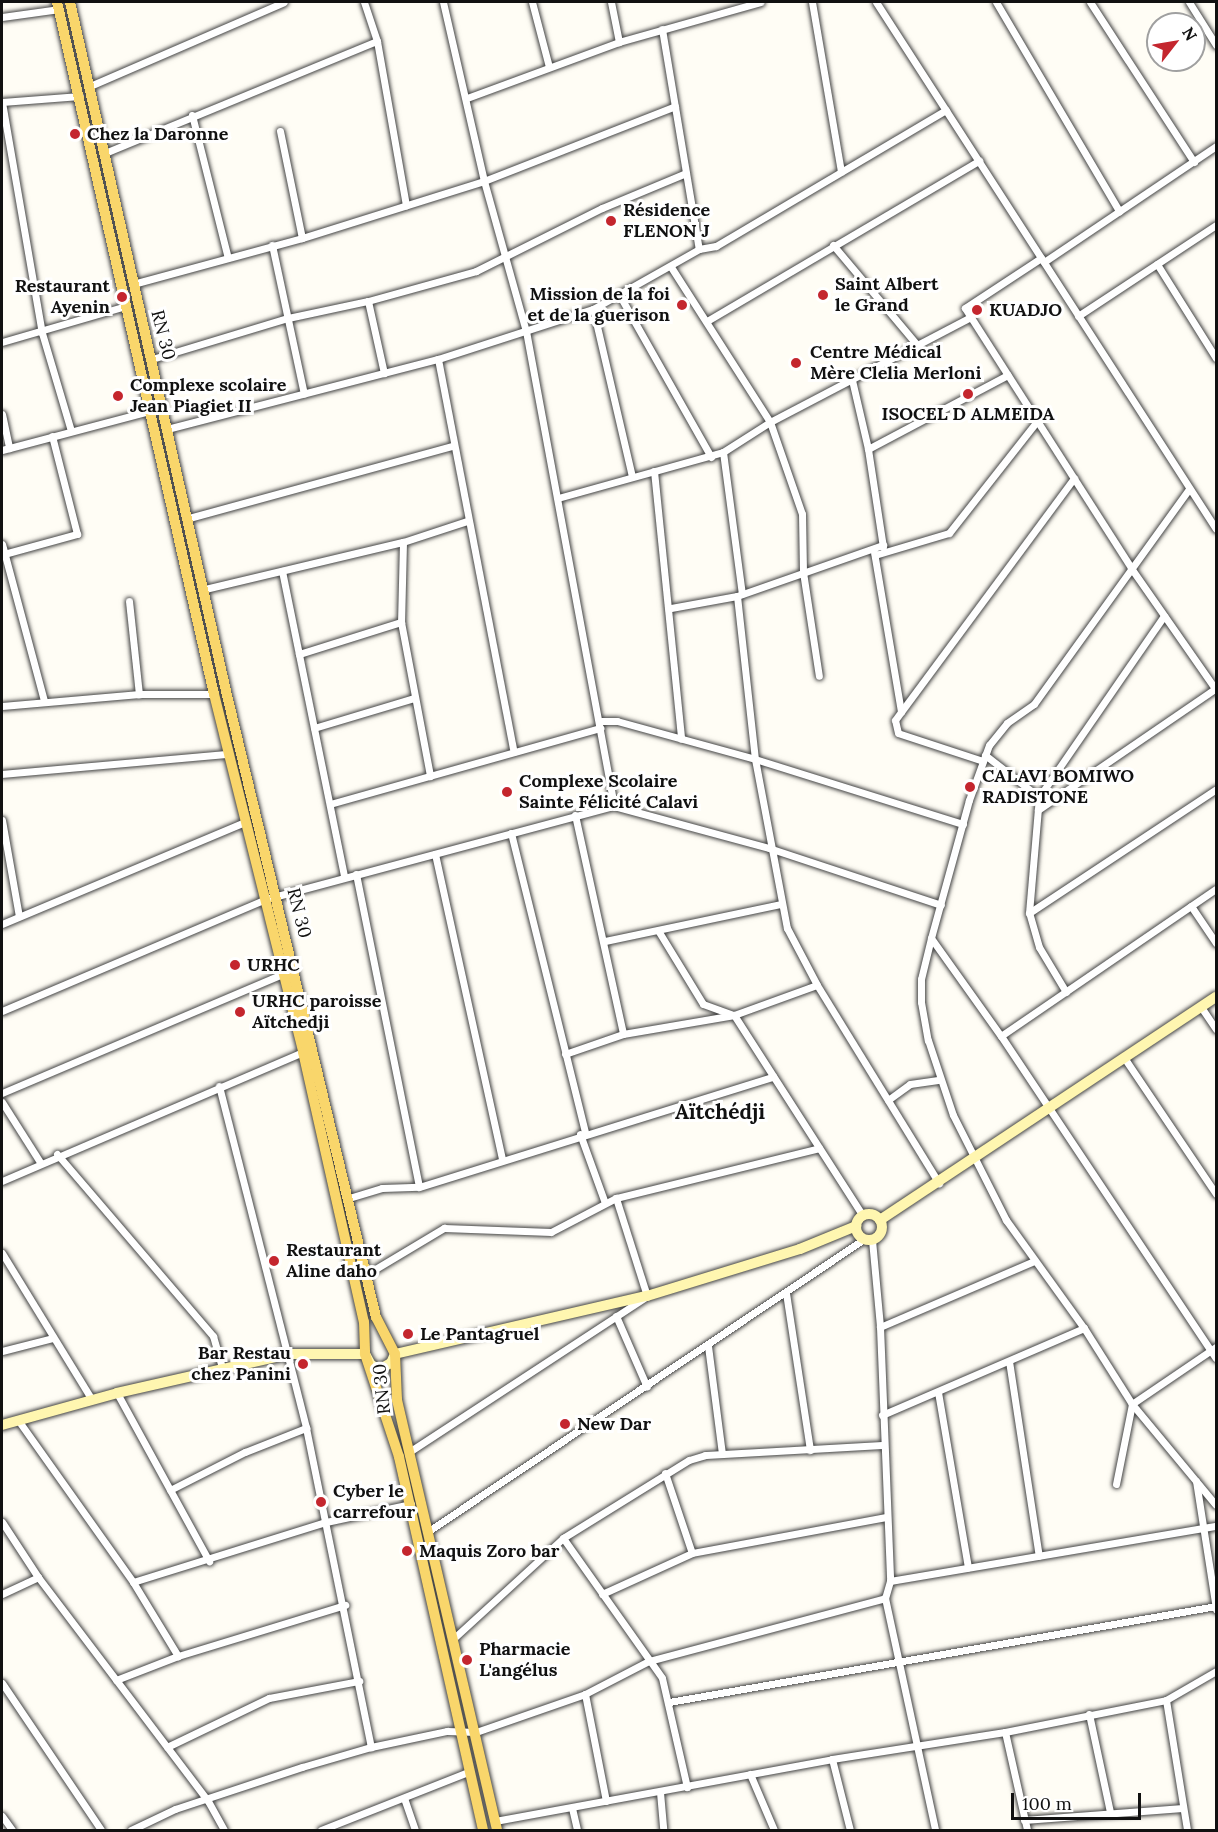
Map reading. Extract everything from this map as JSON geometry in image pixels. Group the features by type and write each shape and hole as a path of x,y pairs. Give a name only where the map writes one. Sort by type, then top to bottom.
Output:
{"main road":[{"name":"RN 30","path":"70,2 133,284 376,1317 395,1354 398,1400 409,1452 430,1530 496,1826"},
{"name":"RN 30","path":"58,5 228,754 303,1052 364,1322 365,1353 411,1504 468,1772 483,1830"}],"street":[{"path":"90,86 284,2"},
{"path":"364,2 377,41 406,205"},
{"path":"442,2 467,98 484,181 526,331 601,724 614,806"},
{"path":"532,2 549,67"},
{"path":"611,2 619,42"},
{"path":"467,98 619,42 760,2"},
{"path":"812,2 841,172"},
{"path":"876,2 1216,529"},
{"path":"996,2 1119,211"},
{"path":"1090,2 1194,162"},
{"path":"1189,2 1216,45"},
{"path":"2,16 58,5"},
{"path":"663,29 699,249"},
{"path":"105,153 192,115 377,41"},
{"path":"71,431 42,333 2,102 80,96"},
{"path":"133,284 302,238 484,181 675,106"},
{"path":"167,429 438,358 593,309 620,296 699,249 716,246 946,110"},
{"path":"192,115 228,258"},
{"path":"280,131 302,238"},
{"path":"1038,810 1216,689 1131,568 965,308 1119,211 1216,146"},
{"path":"707,321 833,244 979,161"},
{"path":"152,358 288,318 368,301 476,271 602,208 687,173"},
{"path":"1078,316 1216,225"},
{"path":"833,244 918,346"},
{"path":"272,246 304,394"},
{"path":"1157,264 1216,358"},
{"path":"671,267 771,422 802,514 803,572 819,676"},
{"path":"620,296 711,457"},
{"path":"368,301 384,373"},
{"path":"2,342 42,333 126,306"},
{"path":"593,309 632,477"},
{"path":"558,498 723,452 771,422 971,317"},
{"path":"438,358 467,521 514,752"},
{"path":"868,449 1008,375"},
{"path":"852,380 868,449 884,548"},
{"path":"2,414 5,449 150,411"},
{"path":"671,608 739,595 803,572 884,548 949,533 1037,421"},
{"path":"4,554 76,534 52,436"},
{"path":"189,518 453,446"},
{"path":"723,452 755,759 780,904 793,941 817,986 939,1184"},
{"path":"654,471 671,608 681,739"},
{"path":"1039,797 984,758 898,733 895,720 1074,478"},
{"path":"1190,489 1034,704 996,734 984,758 931,938 921,979 921,1002 940,1080 974,1160 1034,1261 1084,1328 1132,1404 1216,1505"},
{"path":"205,590 403,542 467,521"},
{"path":"403,542 401,622 430,776"},
{"path":"2,544 44,701"},
{"path":"874,551 901,712"},
{"path":"282,571 344,877"},
{"path":"129,601 139,694"},
{"path":"1066,992 1039,947 1029,914 1039,797 1164,616"},
{"path":"299,654 401,622"},
{"path":"2,706 139,694 214,694"},
{"path":"314,728 414,698"},
{"path":"330,804 617,721 755,759 963,824"},
{"path":"2,774 228,754"},
{"path":"1029,914 1216,789"},
{"path":"2,1011 266,899 614,806 769,848 941,905"},
{"path":"575,815 605,941 623,1034"},
{"path":"2,820 19,916"},
{"path":"2,924 245,822"},
{"path":"511,833 565,1054 582,1134 605,1203"},
{"path":"435,854 502,1160"},
{"path":"356,874 419,1187"},
{"path":"1001,1035 1216,889"},
{"path":"605,941 659,932 780,904"},
{"path":"1191,906 1216,943"},
{"path":"659,932 703,1004 734,1015 863,1216"},
{"path":"931,938 1001,1035 1049,1110 1214,1349 1216,1358"},
{"path":"2,1093 283,974"},
{"path":"565,1054 623,1034 734,1015 817,986"},
{"path":"880,1220 939,1184 1216,997"},
{"path":"1201,1007 1216,1029"},
{"path":"2,1181 57,1154 303,1052"},
{"path":"1125,1059 1216,1194"},
{"path":"348,1198 382,1188 419,1187 582,1134 773,1077"},
{"path":"888,1100 910,1084 940,1080"},
{"path":"219,1086 306,1428 345,1605 370,1747"},
{"path":"2,1102 40,1162"},
{"path":"367,1274 444,1228 543,1233 616,1198 819,1148"},
{"path":"57,1154 213,1336 222,1368"},
{"path":"616,1198 647,1296"},
{"path":"2,1425 117,1393 289,1354 365,1353 371,1365 380,1369 391,1363 395,1354 647,1296 800,1249 856,1226 863,1216 870,1214 880,1220"},
{"path":"430,1530 536,1455 647,1387 881,1232 880,1220"},
{"path":"856,1226 868,1239 880,1327 890,1581 885,1598 935,1830"},
{"path":"2,1253 92,1400"},
{"path":"880,1327 1034,1261"},
{"path":"786,1293 810,1450"},
{"path":"409,1452 647,1296"},
{"path":"616,1316 647,1387"},
{"path":"882,1415 1084,1328"},
{"path":"2,1350 53,1338"},
{"path":"708,1346 722,1454"},
{"path":"1116,1484 1132,1404 1214,1349"},
{"path":"1009,1361 1039,1556"},
{"path":"938,1392 968,1567"},
{"path":"117,1393 209,1561"},
{"path":"18,1420 133,1582 178,1656"},
{"path":"170,1490 245,1452 306,1428"},
{"path":"454,1638 563,1538 689,1460 722,1454 883,1445"},
{"path":"665,1473 692,1553"},
{"path":"669,1702 1216,1608 1196,1481"},
{"path":"133,1582 209,1561 327,1522 411,1504"},
{"path":"602,1594 692,1553 887,1517"},
{"path":"2,1522 38,1577 208,1801 224,1830"},
{"path":"890,1581 1216,1526"},
{"path":"563,1538 662,1678 687,1787"},
{"path":"2,1594 38,1577"},
{"path":"131,1830 175,1809 208,1801 266,1778 370,1747 460,1731 476,1732 585,1694 649,1661 885,1598"},
{"path":"116,1680 178,1656 345,1605"},
{"path":"496,1826 606,1801 832,1759 1005,1732 1166,1700 1216,1671"},
{"path":"167,1747 269,1698 359,1681"},
{"path":"2,1683 101,1830"},
{"path":"585,1694 606,1801"},
{"path":"1166,1700 1187,1830"},
{"path":"1089,1714 1110,1812"},
{"path":"1005,1732 1027,1830"},
{"path":"832,1759 850,1830"},
{"path":"321,1830 468,1772"},
{"path":"750,1774 774,1830"},
{"path":"660,1792 663,1830"},
{"path":"404,1797 415,1830"},
{"path":"572,1808 577,1830"},
{"path":"1024,1820 1183,1808"},
{"path":"2,1816 12,1830"}],"place":[{"name":"Chez la Daronne","path":"75,134"},
{"name":"Résidence FLENON J","path":"611,221"},
{"name":"Saint Albert le Grand","path":"823,295"},
{"name":"Restaurant Ayenin","path":"122,297"},
{"name":"Mission de la foi et de la guerison","path":"682,305"},
{"name":"KUADJO","path":"977,310"},
{"name":"Centre Médical Mère Clelia Merloni","path":"796,363"},
{"name":"ISOCEL D ALMEIDA","path":"968,394"},
{"name":"Complexe scolaire Jean Piagiet II","path":"118,396"},
{"name":"CALAVI BOMIWO RADISTONE","path":"970,787"},
{"name":"Complexe Scolaire Sainte Félicité Calavi","path":"507,792"},
{"name":"URHC","path":"235,965"},
{"name":"URHC paroisse Aïtchedji","path":"240,1012"},
{"name":"Restaurant Aline daho","path":"274,1261"},
{"name":"Le Pantagruel","path":"408,1334"},
{"name":"Bar Restau chez Panini","path":"303,1364"},
{"name":"New Dar","path":"565,1424"},
{"name":"Cyber le carrefour","path":"321,1502"},
{"name":"Maquis Zoro bar","path":"407,1551"},
{"name":"Pharmacie L'angélus","path":"467,1660"}],"district":[{"name":"Aïtchédji","path":"720,1112"}]}
